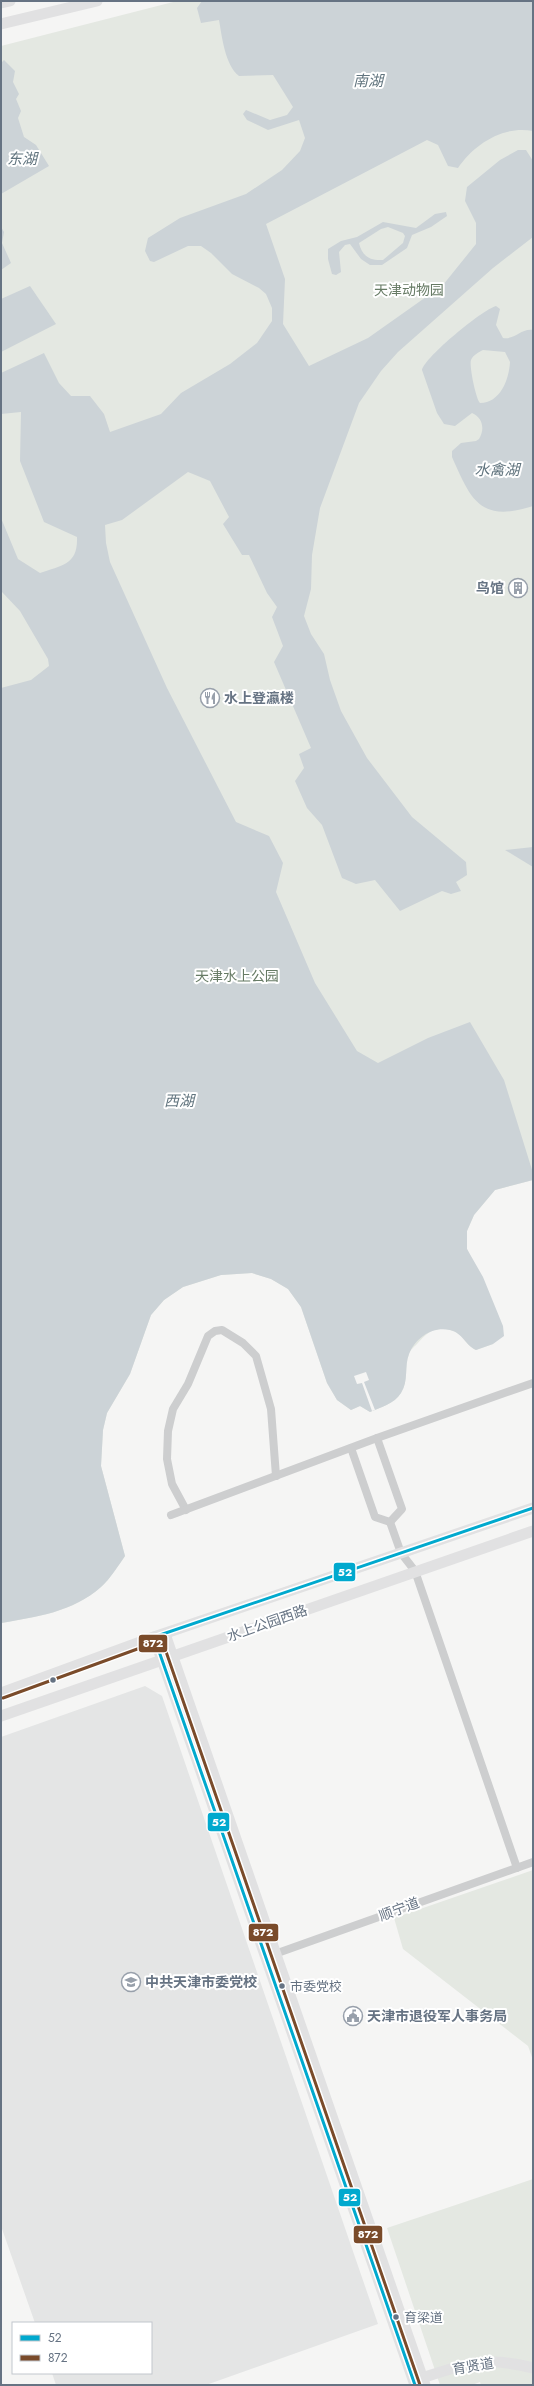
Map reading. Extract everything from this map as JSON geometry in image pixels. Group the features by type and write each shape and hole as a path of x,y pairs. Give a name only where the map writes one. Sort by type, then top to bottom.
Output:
{"main road":[{"path":"1,4 10,1"},
{"path":"1,24 97,1"},
{"name":"水上公园西路","path":"1,1693 160,1636 533,1508"},
{"name":"水上公园西路","path":"1,1716 533,1531"},
{"path":"160,1636 419,2382"},
{"name":"育贤道","path":"419,2382 455,2367 491,2361 509,2362 533,2368"}],"street":[{"path":"186,1510 172,1484 167,1459 168,1431 173,1410 188,1384 208,1336 215,1331 222,1330 243,1343 256,1356 271,1409 276,1476"},
{"path":"171,1515 377,1438 533,1383"},
{"path":"377,1438 402,1508 390,1522"},
{"path":"351,1448 375,1517 390,1522"},
{"path":"390,1522 401,1553 415,1571 517,1868"},
{"name":"顺宁道","path":"270,1955 533,1862"}],"shaded area":[{"name":"中共天津市委党校","path":"145,1686 162,1696 378,2324 206,2385 56,2385 52,2374 152,2374 152,2322 35,2322 1,2226 1,1737"}],"green space":[{"name":"天津水上公园","path":"177,1 533,1 533,1180 495,1190 474,1215 467,1231 467,1249 473,1262 493,1344 476,1350 472,1348 461,1336 450,1330 440,1329 431,1331 412,1349 410,1353 407,1363 405,1384 398,1397 391,1403 370,1412 360,1406 351,1410 337,1400 327,1383 301,1307 288,1289 271,1279 252,1273 221,1275 183,1287 164,1300 151,1315 130,1374 107,1413 103,1430 101,1466 125,1556 101,1587 78,1602 66,1608 41,1616 1,1623 1,46"},
{"path":"533,1870 533,2060 528,2046 403,1949 394,1918"},
{"path":"533,2179 533,2385 481,2385 480,2382 472,2385 440,2385 387,2228"}],"water":[{"name":"西湖","path":"202,1 533,1 533,131 511,131 491,138 472,151 458,168 448,166 438,145 427,140 266,224 285,279 283,324 309,366 368,338 443,285 476,244 476,223 465,201 467,187 500,160 518,150 526,150 533,161 533,237 493,268 398,352 381,371 359,403 320,508 312,555 311,589 304,616 311,634 324,654 330,680 341,711 367,758 412,817 466,862 467,875 456,882 461,891 451,894 442,891 400,911 375,880 356,884 342,878 322,825 307,808 295,781 304,768 299,754 311,748 274,662 283,646 272,617 277,607 267,593 249,555 242,555 223,524 229,517 210,481 188,472 122,520 105,525 106,543 110,562 167,688 236,822 269,836 283,863 276,892 315,983 357,1051 378,1063 428,1038 470,1022 504,1080 533,1173 533,1180 495,1190 474,1215 467,1231 467,1249 483,1277 503,1326 504,1336 493,1344 476,1350 472,1348 461,1336 450,1330 444,1329 431,1331 416,1343 409,1354 405,1384 398,1397 391,1403 370,1412 360,1406 351,1410 337,1400 327,1383 301,1307 288,1289 271,1279 252,1273 221,1275 183,1287 164,1300 151,1315 130,1374 107,1413 103,1430 101,1466 125,1556 101,1587 78,1602 66,1608 41,1616 1,1623 1,688 31,680 49,666 48,659 20,611 2,592 1,518 18,559 40,573 62,565 72,559 77,546 77,537 44,522 20,461 21,412 1,414 1,373 44,353 59,383 71,396 90,396 104,414 110,432 161,414 181,393 230,364 257,343 272,321 272,308 266,294 259,288 232,274 211,253 201,246 188,246 154,262 150,261 145,251 148,238 180,218 246,194 282,170 300,151 305,138 299,120 268,130 247,120 243,114 246,110 270,120 287,115 293,107 273,75 239,76 234,71 227,58 219,20 201,23 197,8"},
{"name":"东湖","path":"4,60 15,71 13,82 19,94 16,99 21,111 18,118 24,137 36,145 49,166 1,194 1,63"},
{"path":"446,212 447,216 431,227 412,235 407,248 382,265 370,265 361,259 350,244 345,245 339,252 341,272 336,275 332,274 328,259 328,249 341,241 357,237 383,222 416,228 435,214","holes":["388,227 403,233 405,236 403,243 383,260 374,260 367,257 360,248 359,243 381,229"]},
{"path":"1,227 4,232 2,243 11,263 1,270"},
{"path":"30,286 56,324 1,352 1,299"},
{"name":"水禽湖","path":"496,306 500,309 496,325 503,338 533,330 533,506 515,511 501,512 489,509 480,504 472,496 465,485 452,457 452,451 461,443 476,441 479,439 482,431 481,421 472,413 455,426 444,424 437,413 422,370 425,364 443,345 489,309","holes":["483,350 505,352 510,362 508,376 505,383 498,395 487,402 480,403 473,382 471,360 475,355"]},
{"path":"533,847 533,867 505,850"}],"pier":[{"path":"366,1372 369,1380 364,1382 375,1410 372,1411 362,1383 357,1384 354,1376"}],"transit line":[{"name":"52","path":"415,2385 154,1637 533,1508"},
{"name":"872","path":"3,1698 162,1640 420,2385"}],"place":[{"name":"鸟馆","path":"518,588"},
{"name":"水上登瀛楼","path":"210,698"},
{"name":"中共天津市委党校","path":"131,1982"},
{"name":"市委党校","path":"282,1986"},
{"name":"天津市退役军人事务局","path":"353,2016"},
{"name":"育梁道","path":"396,2317"}],"water label":[{"name":"南湖","path":"368,81"}],"park label":[{"name":"天津动物园","path":"409,290"}]}
